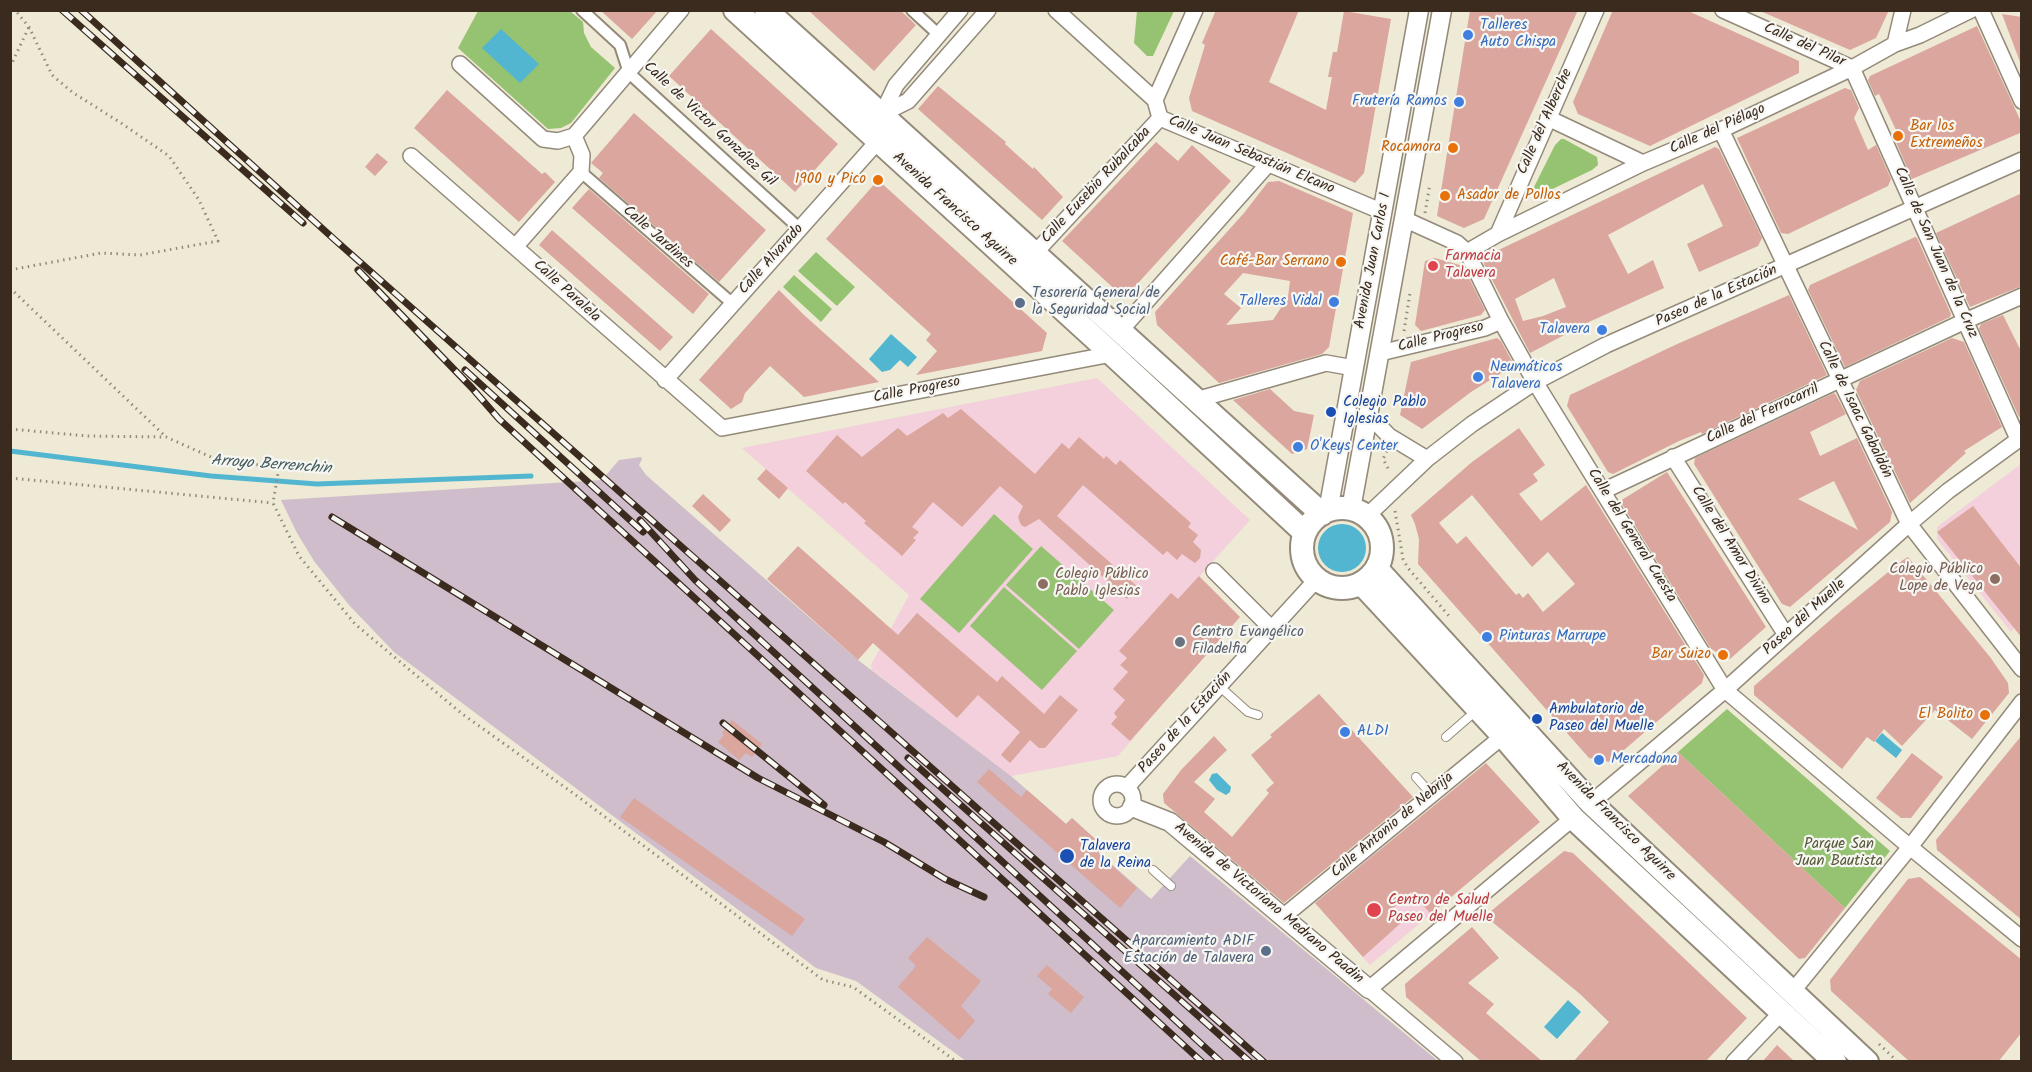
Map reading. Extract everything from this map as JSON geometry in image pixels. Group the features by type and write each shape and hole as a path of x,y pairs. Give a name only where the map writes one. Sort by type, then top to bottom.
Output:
{"main road":[{"name":"Avenida Francisco Aguirre","path":"735,10 1305,533"},
{"name":"Avenida Francisco Aguirre","path":"766,10 1196,400 1324,512"},
{"path":"1343,508 1359,512 1377,528 1382,541 1382,557 1370,577 1353,587 1339,589 1326,585 1308,570 1302,546 1305,533 1313,521 1324,512 1343,508"},
{"name":"Avenida Francisco Aguirre","path":"1370,577 1573,818 1835,1062"},
{"name":"Avenida Francisco Aguirre","path":"1370,577 1591,803 1867,1062"}],"street":[{"name":"Calle de Victor González Gil","path":"582,10 620,45 629,73 800,229"},
{"path":"460,64 543,139 558,141 574,136 681,10"},
{"path":"912,10 938,34"},
{"path":"882,114 896,85 960,10"},
{"path":"882,114 908,101 988,10"},
{"name":"Calle Juan Sebastián Elcano","path":"1056,10 1155,100 1160,118 1383,212"},
{"path":"1155,100 1195,10"},
{"name":"Avenida Juan Carlos I","path":"1359,512 1369,415 1442,10"},
{"name":"Calle del Alberche","path":"1498,234 1596,10"},
{"name":"Calle del Pilar","path":"1723,10 1852,68"},
{"path":"1895,44 1903,10"},
{"name":"Calle del Piélago","path":"1467,252 1498,234 1643,163 1721,130 1852,68 1895,44 1920,35 1971,10"},
{"path":"1981,10 2022,101"},
{"name":"Avenida Juan Carlos I","path":"1324,512 1354,368 1418,11"},
{"name":"Calle de San Juan de la Cruz","path":"1852,68 2020,438"},
{"name":"Calle Eusebio Rubalcaba","path":"1034,254 1160,118"},
{"path":"1548,118 1643,163"},
{"name":"Calle de Isaac Gabaldón","path":"1721,130 1909,524 2022,669"},
{"path":"515,247 581,172 582,155 574,136"},
{"name":"Calle Alvarado","path":"665,380 878,141"},
{"name":"Calle Paralela","path":"411,156 722,428"},
{"name":"Paseo de la Estación","path":"1359,512 1472,424 1535,382 1606,345 2022,160"},
{"path":"1121,330 1268,164"},
{"name":"Calle Jardines","path":"581,172 733,304"},
{"path":"1404,219 1457,243 1467,252"},
{"name":"Calle del General Cuesta","path":"1467,252 1501,321 1535,382 1725,690 2022,939"},
{"name":"Calle del Ferrocarril","path":"1604,491 2022,296"},
{"name":"Calle Progreso","path":"1380,353 1485,328 1501,321"},
{"name":"Calle Progreso","path":"722,428 1112,354"},
{"path":"1196,400 1326,363 1354,368"},
{"path":"1369,415 1389,435 1427,459"},
{"name":"Paseo del Muelle","path":"1591,803 1725,690 1909,524 1948,491 2020,438"},
{"name":"Calle del Amor Divino","path":"1673,457 1786,635"},
{"path":"1214,571 1271,628"},
{"name":"Paseo de la Estación","path":"1128,787 1317,579"},
{"path":"1792,992 1910,847 2022,702"},
{"name":"Calle Antonio de Nebrija","path":"1284,916 1503,736"},
{"name":"Paseo de la Estación","path":"1117,783 1128,787 1133,796 1132,807 1125,815 1114,816 1105,811 1100,801 1103,790 1117,783"},
{"name":"Avenida de Victoriano Medrano Paadin","path":"1132,807 1170,822 1369,989"},
{"path":"1455,1062 1369,989 1573,818"},
{"path":"1734,1062 1782,1012"}],"lane":[{"path":"1220,686 1248,712 1258,716"},
{"path":"1446,737 1479,709"},
{"path":"1416,777 1431,794"},
{"path":"1153,870 1171,886"}],"path":[{"path":"10,270 101,253 140,255 218,241 199,200 169,156 72,93 52,75 29,27 15,10"},
{"path":"10,67 29,27"},
{"path":"10,288 166,437 220,461 279,467 273,503 299,556 355,624 461,713 601,814 823,980 853,987 957,1062"},
{"path":"10,429 88,436 166,437"},
{"path":"1387,450 1383,459 1390,470 1390,480"},
{"path":"10,478 273,503"},
{"path":"1397,504 1394,514 1403,559 1408,568 1454,621"}],"shaded area":[{"name":"Colegio Público Pablo Iglesias","path":"1097,378 1250,520 1120,665 1162,705 1118,756 1011,776 872,670 871,665 909,595 742,448"},
{"path":"641,457 639,465 646,475 858,660 1011,776 1066,824 1072,818 1104,847 1099,853 1151,899 1190,856 1438,1061 966,1061 856,981 816,968 394,652 349,605 314,561 281,500 602,480 619,460"},
{"name":"Colegio Público Lope de Vega","path":"2021,464 2021,619 2011,632 1937,539 1937,527"},
{"name":"Centro de Salud Paseo del Muelle","path":"1375,852 1431,914 1370,965 1317,905"}],"green space":[{"path":"478,11 570,11 583,22 584,33 591,47 615,68 571,123 561,128 548,129 458,48"},
{"path":"1137,11 1174,11 1153,56 1147,56 1134,43"},
{"path":"1561,139 1597,157 1598,165 1542,194 1536,193 1534,187 1555,145"},
{"path":"816,252 855,287 837,306 798,271"},
{"path":"794,275 832,309 821,322 783,287"},
{"path":"994,514 1033,549 959,633 920,599"},
{"path":"1041,546 1114,610 1079,649 1006,585"},
{"path":"1004,587 1077,651 1042,690 970,626"},
{"name":"Parque San Juan Bautista","path":"1727,709 1890,851 1845,908 1678,752"}],"water":[{"path":"501,29 539,64 520,83 482,48"},
{"path":"891,334 917,357 908,367 900,360 890,370 882,372 869,359"},
{"path":"1342,524 1359,531 1366,548 1359,565 1342,572 1325,565 1318,548 1325,531"},
{"path":"1882,733 1902,750 1896,758 1875,741"},
{"path":"1217,773 1231,787 1230,792 1226,795 1217,790 1209,780 1212,774"},
{"path":"1568,1000 1581,1012 1557,1039 1544,1027"}],"building":[{"path":"600,10 658,10 632,39"},
{"path":"808,10 900,10 916,25 874,71"},
{"path":"1216,10 1299,10 1269,82 1326,110 1332,77 1328,77 1333,52 1337,52 1344,11 1391,19 1364,173 1355,183 1192,111 1189,98 1205,45 1202,43"},
{"path":"1470,10 1578,10 1484,219 1464,228 1437,216"},
{"path":"1613,10 1686,10 1799,61 1799,73 1650,146 1578,114 1573,102"},
{"path":"1758,10 1889,10 1876,38 1850,50"},
{"path":"2002,14 2022,17 2022,62 2020,62"},
{"path":"1977,26 2022,124 2020,133 1912,179 1892,133 1896,130 1879,94 1875,96 1868,80 1870,76"},
{"path":"711,29 838,144 795,192 669,76"},
{"path":"938,86 1006,142 1005,144 1033,169 1034,167 1063,197 1042,220 918,109"},
{"path":"1845,88 1851,90 1859,108 1854,118 1868,150 1876,145 1891,179 1888,186 1788,234 1781,233 1737,138"},
{"path":"447,90 542,174 545,172 555,182 519,222 414,128"},
{"path":"634,113 766,230 719,282 599,178 603,173 591,163"},
{"path":"1156,142 1178,161 1192,145 1231,181 1129,293 1120,294 1062,241"},
{"path":"1715,147 1719,149 1762,238 1758,246 1699,272 1687,244 1723,226 1703,184 1608,235 1628,274 1653,260 1664,288 1591,321 1530,353 1484,264 1486,256","holes":["1554,278 1566,307 1523,321 1515,299"]},
{"path":"377,153 388,162 375,176 365,167"},
{"path":"878,180 1047,333 1042,351 916,375 937,351 926,340 931,334 826,239"},
{"path":"1279,181 1353,213 1329,347 1322,354 1219,383 1157,325 1155,312 1244,213 1268,182","holes":["1243,273 1290,281 1288,297 1273,320 1226,325 1241,308 1224,294"]},
{"path":"589,189 709,294 693,314 572,208"},
{"path":"2022,193 2022,286 1970,307 1936,233"},
{"path":"552,230 673,337 660,351 539,245"},
{"path":"1915,237 1951,314 1950,317 1845,367 1808,290 1810,285"},
{"path":"1435,258 1463,266 1485,310 1481,315 1421,331 1415,325 1425,261"},
{"path":"779,290 879,382 804,397 770,366 745,393 742,402 731,409 699,380"},
{"path":"1789,295 1827,375 1702,434 1701,432 1679,441 1613,474 1608,472 1567,406 1570,395 1675,345"},
{"path":"2003,315 2022,353 2022,415 2019,417 1979,329 1981,324"},
{"path":"1497,338 1514,365 1471,392 1422,429 1400,415 1411,362"},
{"path":"1952,338 1964,342 2002,427 1964,451 1966,453 1910,503 1856,390 1860,381"},
{"path":"1270,389 1294,411 1314,415 1307,449 1292,454 1233,400"},
{"path":"1834,393 1846,414 1810,432 1820,456 1857,438 1892,512 1890,522 1790,607 1782,604 1694,464 1695,458","holes":["1834,481 1858,530 1798,499"]},
{"path":"961,409 1035,474 1062,443 1069,449 1079,437 1104,459 1106,456 1116,465 1120,460 1191,523 1188,527 1198,535 1193,542 1201,550 1200,558 1195,563 1182,554 1177,560 1167,551 1163,555 1083,485 1057,516 1138,587 1127,599 1039,519 1025,527 1021,525 1018,517 1023,506 1000,486 962,527 933,502 912,527 919,532 913,538 916,540 902,556 864,523 866,521 845,502 843,504 806,471 837,435 862,457 898,428 907,436 943,413 948,418"},
{"path":"1519,428 1545,465 1533,474 1538,481 1519,494 1541,521 1586,485 1704,675 1702,683 1610,762 1589,758 1418,564 1419,539 1411,515 1472,462","holes":["1472,495 1532,567 1548,552 1575,584 1543,612 1528,593 1523,598 1519,593 1516,595 1466,536 1457,544 1439,523"]},
{"path":"766,469 788,488 779,499 757,479"},
{"path":"1667,472 1766,627 1730,659 1711,649 1620,501"},
{"path":"703,494 731,520 720,532 692,506"},
{"path":"1973,506 2022,569 2022,638 1937,532"},
{"path":"798,546 898,635 917,613 997,682 1002,676 1044,714 1060,695 1078,710 1045,748 1039,748 1030,740 1010,763 1001,755 1020,732 978,695 957,718 873,643 858,660 767,579"},
{"path":"1908,557 1990,657 2008,683 2009,693 1972,739 1935,710 1902,746 1884,729 1874,742 1867,737 1842,769 1754,695 1754,686 1843,609"},
{"path":"1199,576 1240,617 1130,741 1111,724 1117,717 1114,713 1125,700 1113,689 1128,672 1120,665 1127,658 1119,651 1171,593 1178,599"},
{"path":"1319,694 1413,797 1284,903 1164,803 1163,794 1181,770 1214,736 1227,750 1194,782 1215,799 1204,812 1232,837 1269,793 1266,790 1274,783 1251,755 1272,737 1270,735"},
{"path":"732,720 762,744 752,757 746,753 739,760 718,742"},
{"path":"2022,735 2022,920 1937,850 1936,840"},
{"path":"1678,752 1845,908 1805,958 1799,959 1628,796"},
{"path":"1912,753 1943,777 1911,818 1901,818 1876,798"},
{"path":"1486,763 1540,822 1431,914 1411,892 1391,910 1402,922 1363,957 1315,903"},
{"path":"989,769 1021,797 1027,790 1066,824 1072,818 1104,847 1098,853 1137,888 1120,908 977,782"},
{"path":"634,798 805,919 792,936 620,817"},
{"path":"1564,851 1573,853 1747,1018 1705,1062 1573,1062 1609,1022 1580,994 1485,916"},
{"path":"1920,877 2022,960 2022,1032 1998,1062 1910,1062 1831,991 1830,980 1908,879"},
{"path":"1472,927 1499,958 1468,983 1494,1004 1486,1013 1543,1062 1482,1062 1406,997 1405,984"},
{"path":"927,937 981,981 961,1006 975,1021 959,1040 898,987 916,966 908,958"},
{"path":"1047,965 1084,997 1071,1013 1048,994 1052,989 1037,976"},
{"path":"1777,1045 1795,1062 1762,1062"}],"waterway":[{"name":"Arroyo Berrenchin","path":"10,451 211,476 317,484 531,476"}],"railway":[{"path":"62,10 303,223"},
{"path":"81,10 335,240 1264,1062"},
{"path":"358,270 499,419 1202,1062"},
{"path":"465,370 643,532"},
{"path":"332,517 758,778 884,842 945,879 984,897"},
{"path":"640,520 695,580 1221,1062"},
{"path":"723,723 824,805"},
{"path":"908,758 1250,1062"}],"place":[{"name":"Talleres Auto Chispa","path":"1468,35"},
{"name":"Frutería Ramos","path":"1459,102"},
{"name":"Bar los Extremeños","path":"1898,136"},
{"name":"Rocamora","path":"1453,148"},
{"name":"1900 y Pico","path":"878,180"},
{"name":"Asador de Pollos","path":"1445,196"},
{"name":"Café-Bar Serrano","path":"1341,262"},
{"name":"Farmacia Talavera","path":"1433,266"},
{"name":"Talleres Vidal","path":"1334,302"},
{"name":"Tesorería General de la Seguridad Social","path":"1020,303"},
{"name":"Talavera","path":"1602,330"},
{"name":"Neumáticos Talavera","path":"1478,377"},
{"name":"Colegio Pablo Iglesias","path":"1331,412"},
{"name":"O'Keys Center","path":"1298,447"},
{"name":"Colegio Público Lope de Vega","path":"1995,579"},
{"name":"Colegio Público Pablo Iglesias","path":"1043,584"},
{"name":"Pinturas Marrupe","path":"1487,637"},
{"name":"Centro Evangélico Filadelfia","path":"1180,642"},
{"name":"Bar Suizo","path":"1723,655"},
{"name":"El Bolito","path":"1985,715"},
{"name":"Ambulatorio de Paseo del Muelle","path":"1537,719"},
{"name":"ALDI","path":"1345,732"},
{"name":"Mercadona","path":"1599,760"},
{"name":"Talavera de la Reina","path":"1067,856"},
{"name":"Centro de Salud Paseo del Muelle","path":"1374,910"},
{"name":"Aparcamiento ADIF Estación de Talavera","path":"1266,951"}]}
